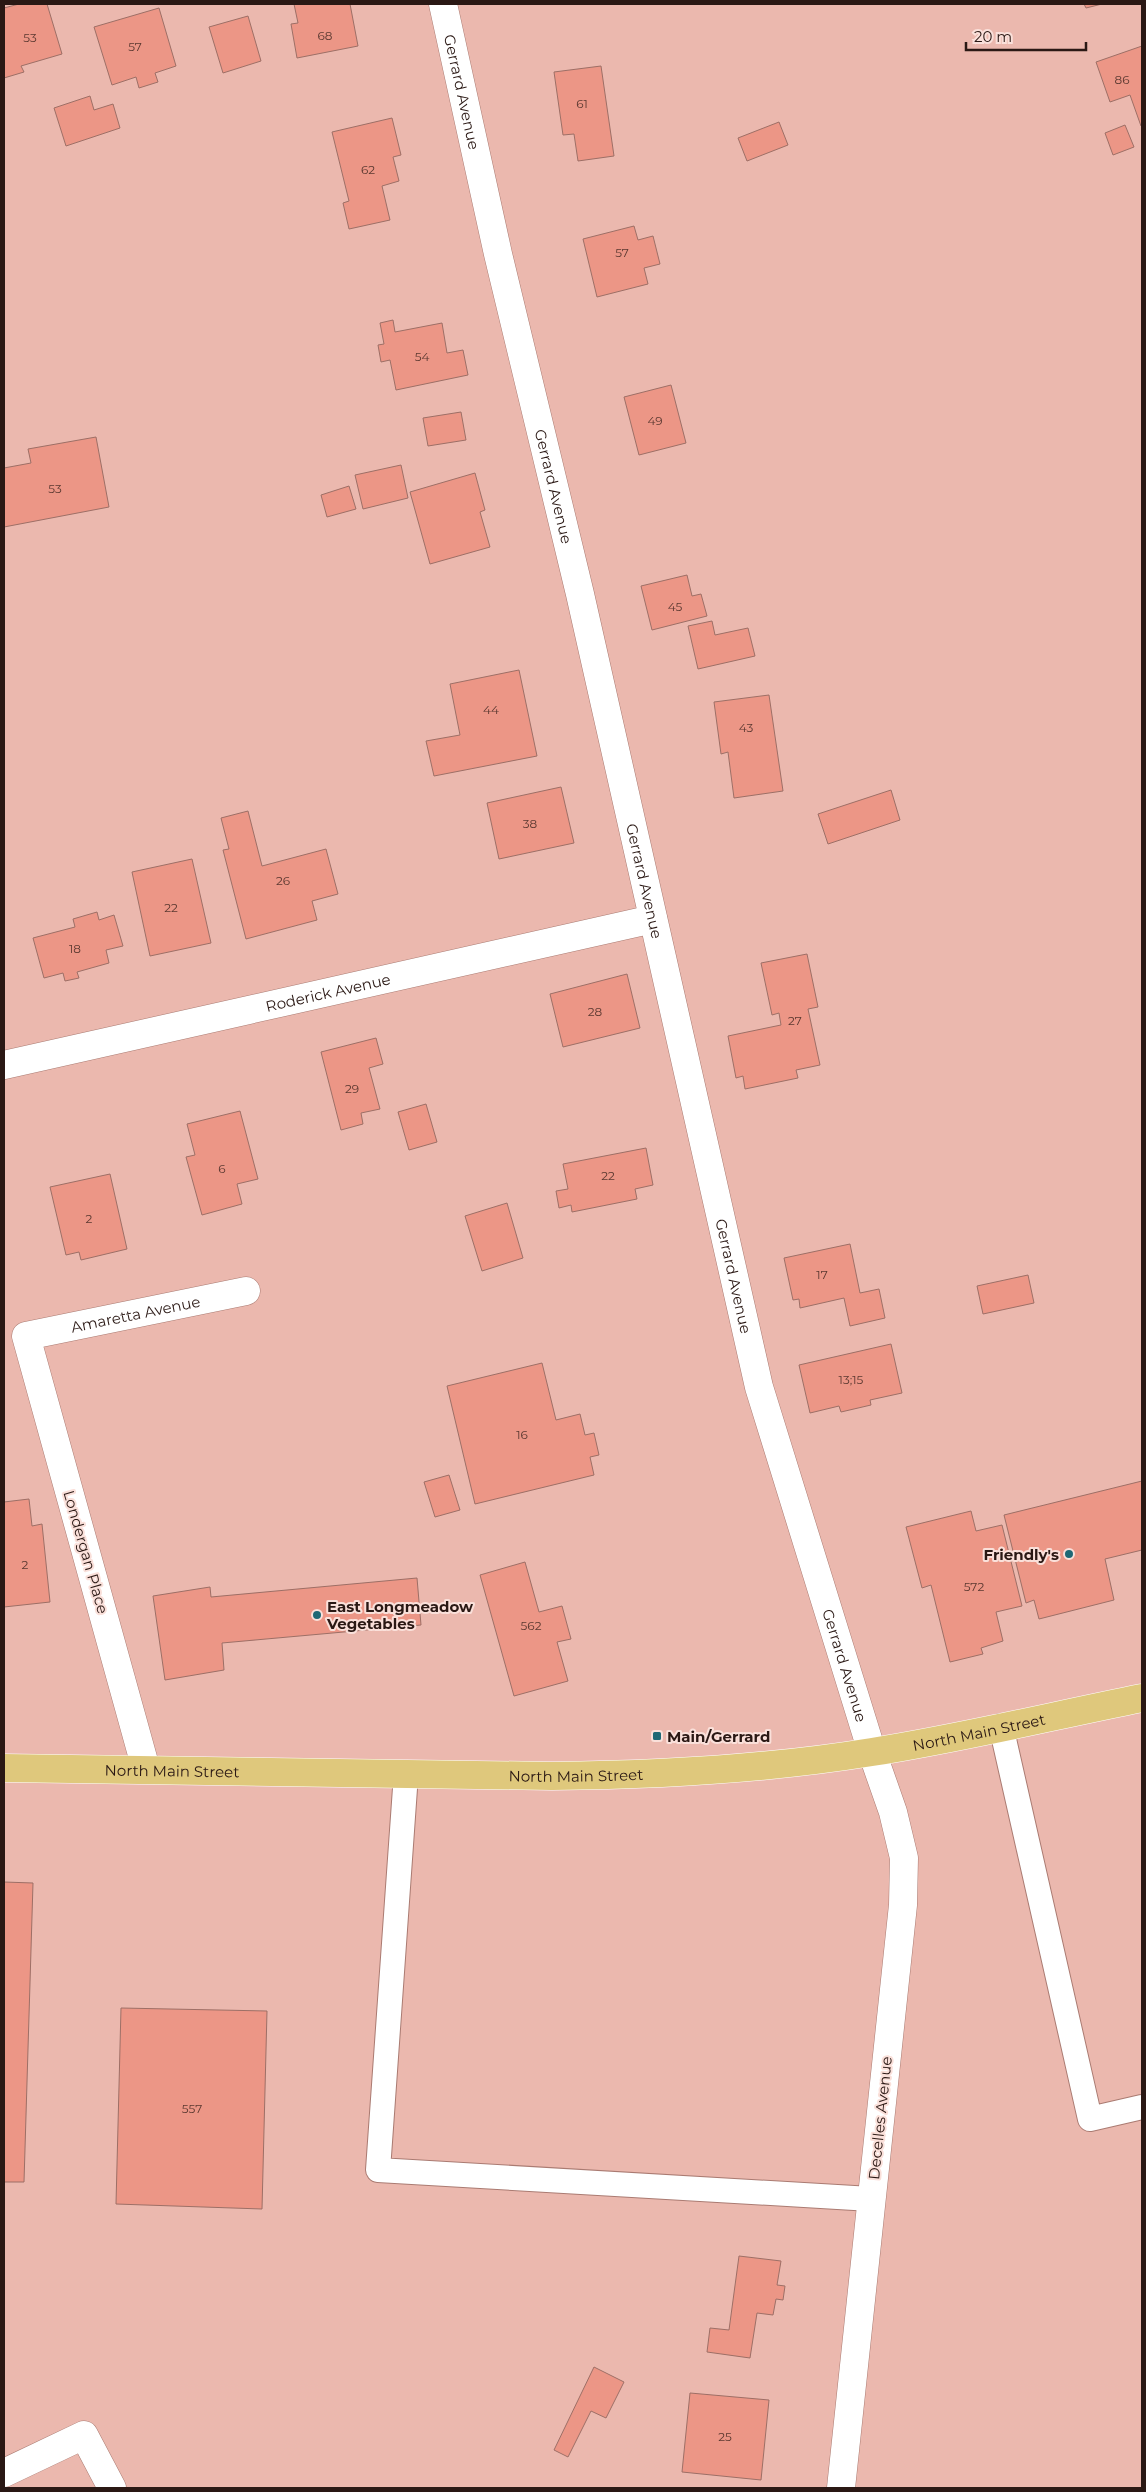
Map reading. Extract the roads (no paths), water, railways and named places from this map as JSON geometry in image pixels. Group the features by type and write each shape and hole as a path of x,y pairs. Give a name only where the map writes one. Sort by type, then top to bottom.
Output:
{"main road":[{"name":"North Main Street","path":"4,1768 552,1776 634,1774 798,1761 872,1752 1142,1698"}],"street":[{"name":"Gerrard Avenue","path":"443,4 498,254 580,594 759,1387 872,1752"},
{"name":"Roderick Avenue","path":"4,1065 653,920"},
{"name":"Amaretta Avenue","path":"26,1336 246,1291"},
{"name":"Londergan Place","path":"26,1336 146,1769"},
{"name":"Decelles Avenue","path":"841,2488 904,1905 904,1858 893,1812 872,1752"},
{"path":"4,2473 84,2435 112,2488"}],"lane":[{"path":"1001,1726 1090,2119 1142,2107"},
{"path":"406,1774 378,2170 871,2198"}],"place":[{"name":"Friendly's","path":"1069,1554"},
{"name":"East Longmeadow Vegetables","path":"317,1615"},
{"name":"Main/Gerrard","path":"657,1736"}]}
